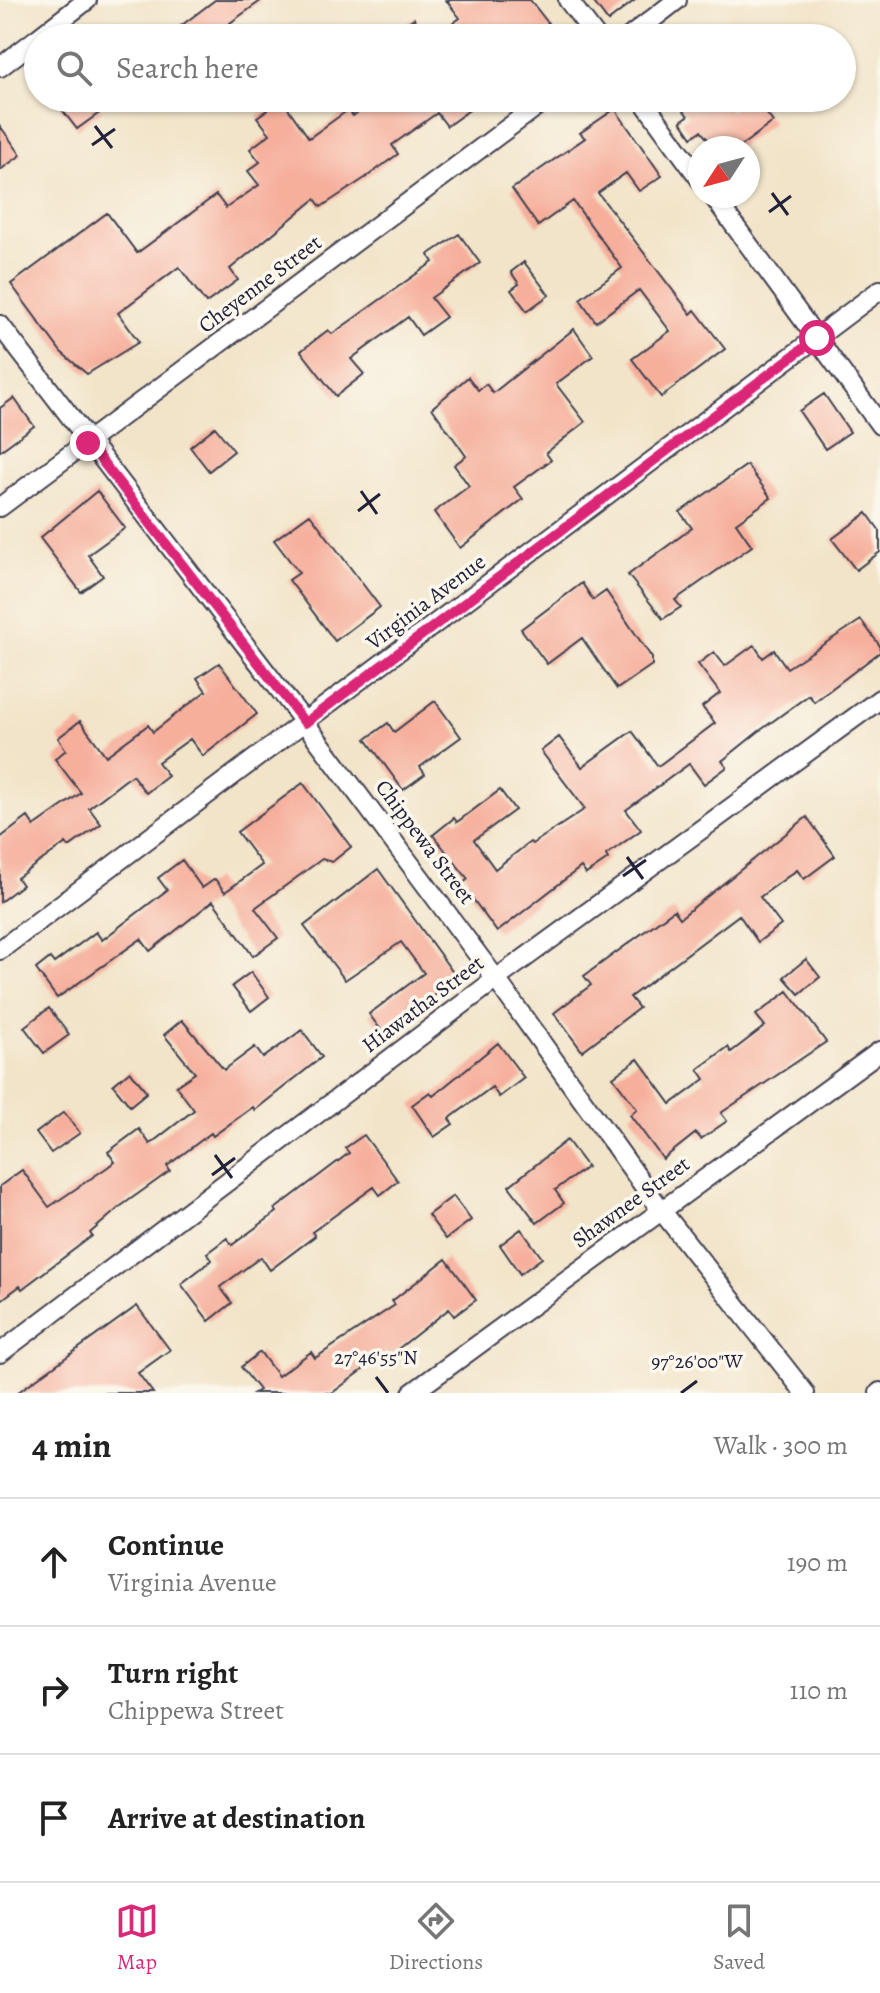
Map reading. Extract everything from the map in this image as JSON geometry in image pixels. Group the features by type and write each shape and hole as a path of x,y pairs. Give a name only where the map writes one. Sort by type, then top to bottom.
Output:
{"street":[{"path":"56,24 87,0"},
{"path":"568,0 586,24"},
{"path":"646,24 677,0"},
{"path":"0,67 24,49"},
{"name":"Cheyenne Street","path":"0,507 529,112"},
{"path":"651,112 688,163"},
{"path":"722,208 880,425"},
{"name":"Virginia Avenue","path":"0,950 880,290"},
{"name":"Chippewa Street","path":"0,325 305,723 496,979 661,1210 805,1393"},
{"name":"Hiawatha Street","path":"0,1353 496,979 880,699"},
{"name":"Shawnee Street","path":"412,1393 880,1051"}],"building":[{"path":"215,0 262,0 231,24 183,24"},
{"path":"446,0 530,0 549,24 452,24 460,18"},
{"path":"592,0 635,0 608,21"},
{"path":"64,112 101,112 77,129"},
{"path":"264,112 291,112 309,138 345,112 353,116 359,112 466,112 447,126 437,113 392,145 398,154 365,178 321,207 315,199 230,269 238,280 206,303 179,267 118,313 139,342 87,374 61,352 11,284 107,213 137,253 216,195 226,208 259,185 248,171 260,162 250,149 270,134 257,117"},
{"path":"611,112 617,112 662,176 639,191 626,173 598,193 691,314 695,310 725,349 661,397 632,359 670,331 639,290 596,322 580,299 622,268 573,201 538,226 512,189 585,138 580,133"},
{"path":"685,112 766,112 773,122 754,136 705,136 701,131 691,136 681,121 688,116"},
{"path":"0,126 21,155 0,170"},
{"path":"459,234 480,263 431,298 446,317 421,335 408,317 351,359 364,374 336,396 301,351 328,330 332,334 433,262 428,255"},
{"path":"524,262 549,295 527,311 511,290 519,284 511,272"},
{"path":"574,329 593,356 556,384 585,422 546,453 551,460 514,487 523,499 460,548 434,512 469,486 454,465 466,456 432,408 468,377 478,390 486,384 493,393"},
{"path":"824,394 850,432 825,449 799,411"},
{"path":"14,398 34,426 0,451 0,408"},
{"path":"215,427 234,451 209,471 190,447"},
{"path":"747,465 771,498 736,523 752,546 675,600 681,607 663,619 628,575 692,528 680,512"},
{"path":"97,491 125,528 88,555 103,576 81,592 40,538"},
{"path":"867,513 880,531 880,552 856,570 832,539"},
{"path":"310,514 380,607 335,641 289,580 299,573 274,540"},
{"path":"582,583 593,600 606,591 652,658 652,665 617,689 582,638 547,664 521,629"},
{"path":"861,620 880,646 880,652 814,702 809,695 758,732 722,761 727,767 704,784 689,764 626,810 641,830 606,855 608,859 586,874 581,867 497,932 462,884 468,879 433,835 454,818 457,822 500,790 515,810 474,840 495,869 530,842 532,844 585,809 541,751 559,737 582,767 632,731 658,766 715,723 702,707 720,693 698,664 714,652 725,666 754,645 763,658 774,650 787,668"},
{"path":"219,663 257,714 203,756 190,739 158,762 168,776 146,793 132,775 89,808 101,824 69,847 66,843 17,878 22,885 0,902 0,838 28,817 34,826 81,793 55,759 66,750 58,738 80,721 106,756 148,725 153,732 206,691 197,678"},
{"path":"435,701 461,737 420,767 425,774 403,790 366,739 388,723 394,732"},
{"path":"303,783 351,847 332,862 322,859 255,908 278,938 253,956 213,901 150,951 141,939 57,998 36,969 50,958 54,963 96,932 102,940 167,890 158,878 182,860 202,888 215,879 225,892 262,865 237,832"},
{"path":"807,817 835,856 804,879 797,870 760,897 781,925 758,942 739,915 630,997 639,1008 582,1051 554,1013 591,985 584,976 674,910 680,918"},
{"path":"378,869 457,978 384,1034 369,1014 424,973 401,942 345,980 304,926"},
{"path":"806,959 820,977 799,994 784,977"},
{"path":"251,972 269,997 251,1011 232,986"},
{"path":"788,991 826,1042 721,1113 727,1121 701,1139 696,1133 663,1159 630,1115 637,1109 613,1077 638,1059 671,1104 705,1079 698,1069 728,1047 731,1052 765,1026 756,1015"},
{"path":"49,1008 69,1035 44,1053 24,1027"},
{"path":"182,1020 224,1070 255,1047 263,1058 302,1030 322,1057 255,1110 253,1107 213,1136 211,1133 167,1166 170,1171 121,1206 90,1233 92,1236 22,1289 20,1286 0,1301 0,1186 22,1170 49,1207 115,1162 108,1152 139,1129 150,1144 194,1110 176,1086 195,1073 164,1035"},
{"path":"498,1043 524,1078 499,1097 492,1087 449,1119 453,1124 434,1137 412,1105 430,1092 433,1096"},
{"path":"130,1071 147,1092 130,1106 113,1085"},
{"path":"64,1112 80,1133 51,1153 36,1133"},
{"path":"364,1135 398,1181 380,1195 374,1187 312,1232 315,1236 270,1270 261,1257 220,1287 232,1303 209,1321 181,1284 212,1260 207,1253 227,1238 232,1245 277,1212 275,1209 349,1153 345,1148"},
{"path":"567,1140 587,1167 555,1190 564,1203 537,1223 509,1186"},
{"path":"453,1196 471,1220 446,1239 428,1215"},
{"path":"521,1229 542,1258 520,1274 500,1245"},
{"path":"446,1259 476,1300 454,1316 449,1309 389,1356 387,1352 332,1393 254,1393 259,1390 241,1367 260,1352 278,1376 311,1352 315,1358 395,1305 392,1301"},
{"path":"137,1306 170,1350 138,1373 153,1393 17,1393"}],"route":[{"path":"88,443 305,723 817,338"}]}
